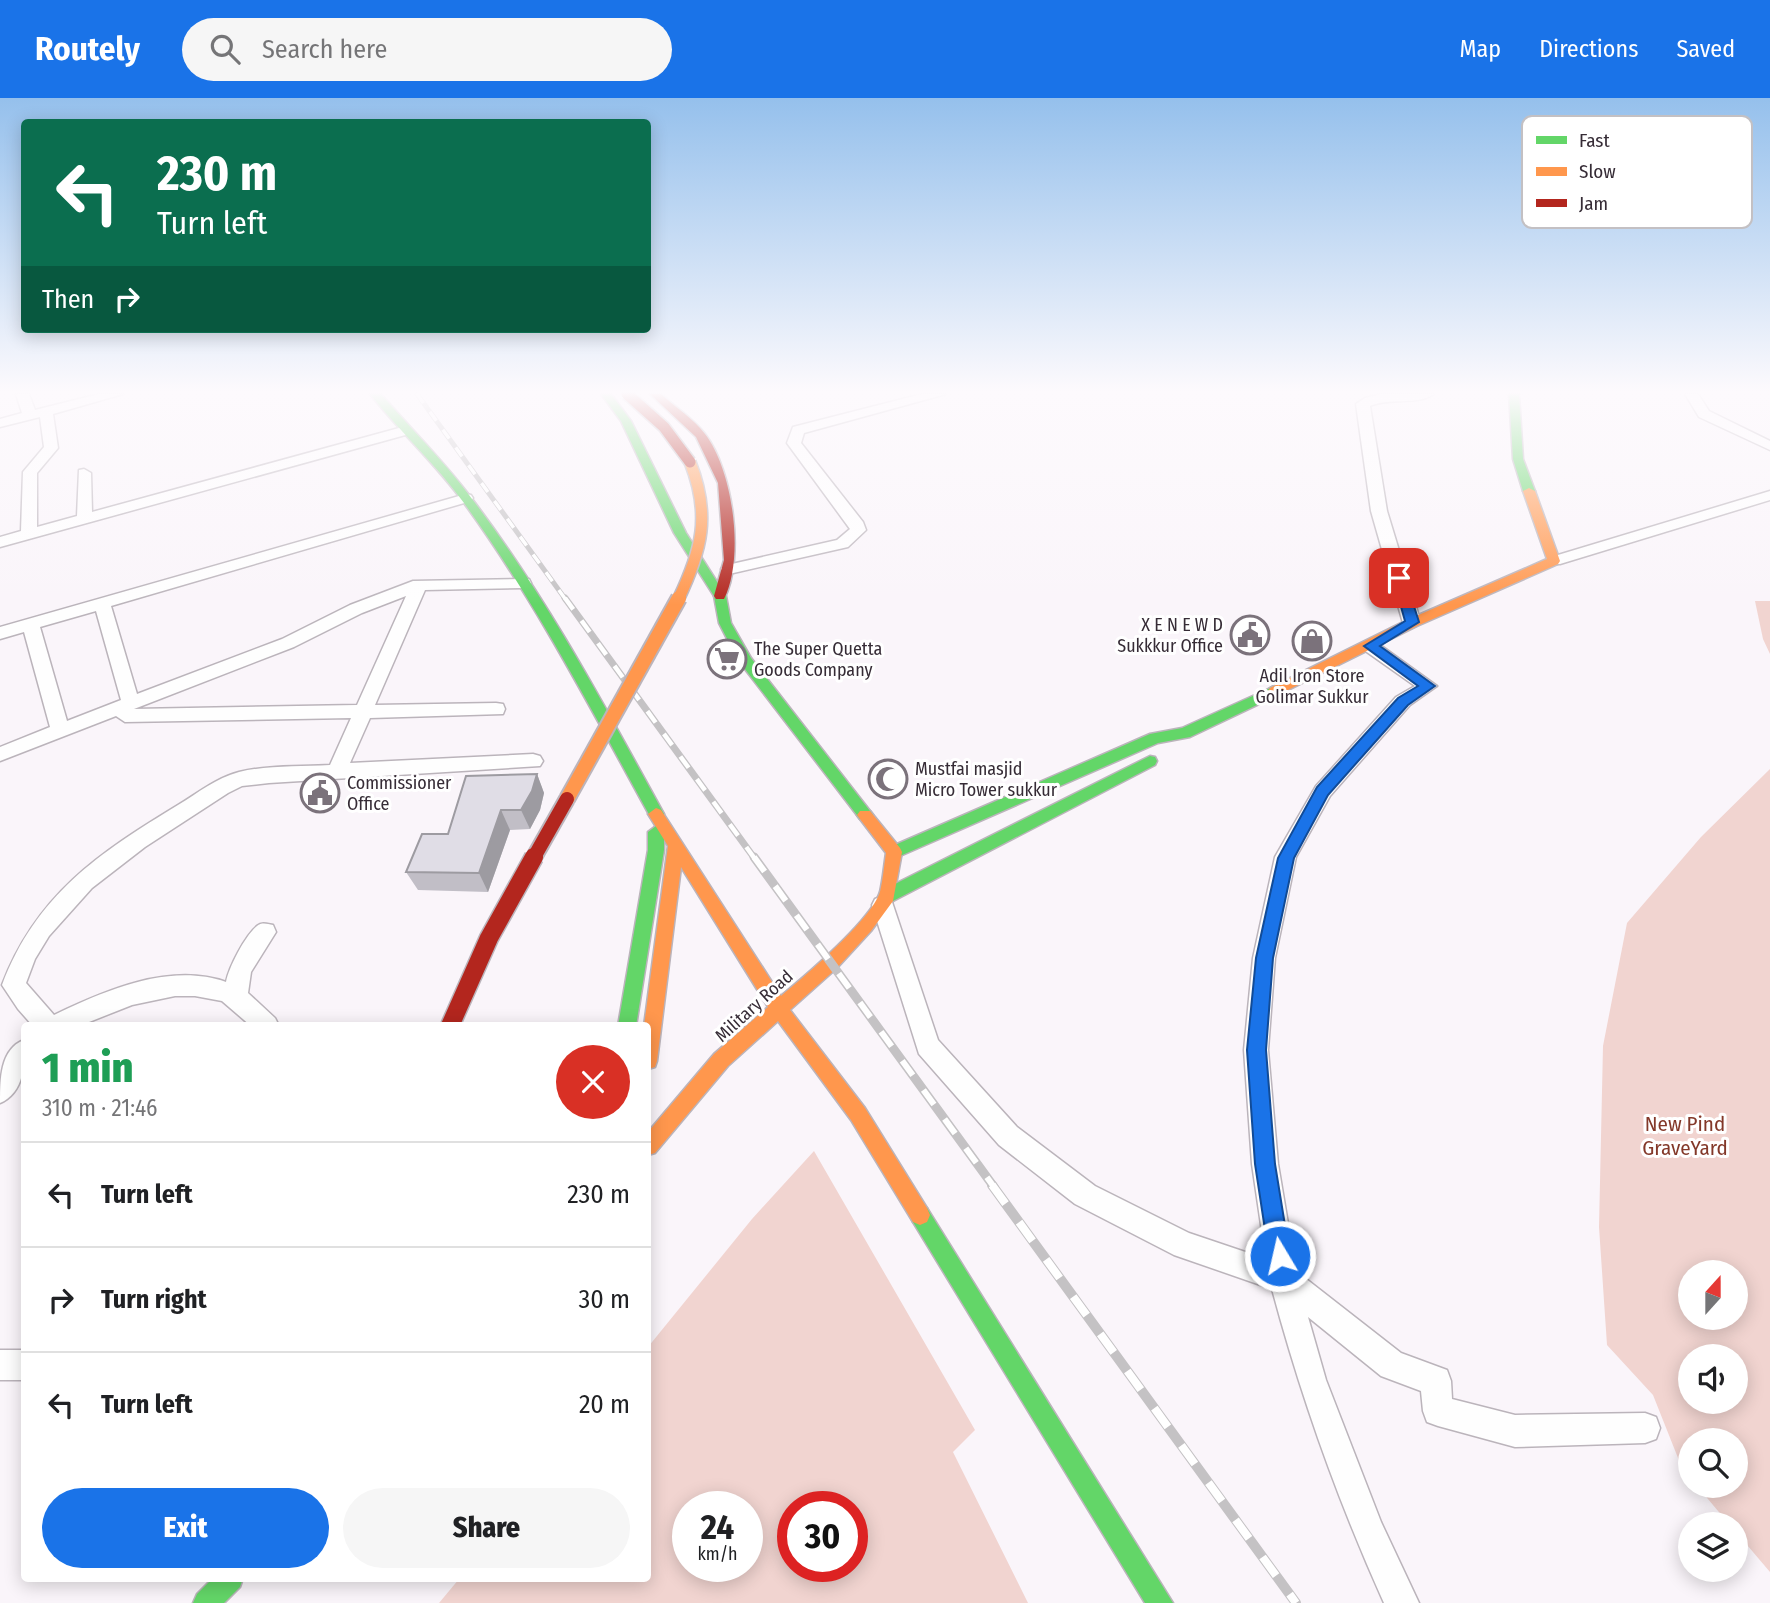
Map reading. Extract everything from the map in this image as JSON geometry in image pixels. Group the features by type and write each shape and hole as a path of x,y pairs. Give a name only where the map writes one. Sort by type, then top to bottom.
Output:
{"main road":[{"path":"435,464 466,498 523,583 592,696 656,814 780,1010 858,1114 1160,1603"},
{"path":"647,464 680,533 720,596 725,622 746,660 894,852 885,900"},
{"path":"451,1022 498,917 590,760 676,600 695,551 702,520 702,497 692,464"},
{"path":"716,464 723,483 729,524 729,569 720,596"},
{"path":"894,852 1155,738 1185,733 1370,646 1412,622 1554,561 1520,464"},
{"path":"885,900 1170,751 1185,733"},
{"path":"628,1022 656,850 656,814"},
{"path":"651,1037 676,844"},
{"name":"Military Road","path":"651,1142 721,1060 831,963 885,900"},
{"path":"206,1603 227,1582"}],"street":[{"path":"29,534 30,472 37,464"},
{"path":"0,542 285,464"},
{"path":"729,569 842,544 858,530 858,525 810,464"},
{"path":"1372,464 1379,512 1412,622"},
{"path":"84,473 85,520"},
{"path":"1554,561 1770,495"},
{"path":"0,633 466,498"},
{"path":"0,754 128,710 288,643 356,609 419,585 523,583"},
{"path":"337,771 419,585"},
{"path":"102,603 128,710"},
{"path":"31,624 61,732"},
{"path":"1370,646 1428,686 1403,701 1323,791 1286,858 1264,958 1256,1050 1265,1164 1283,1279 1311,1380 1367,1530 1402,1603"},
{"path":"128,710 496,709"},
{"path":"48,1022 26,1002 14,985 20,962 64,902 99,868 145,835 234,782 337,771 533,761"},
{"path":"885,900 928,1046 1008,1136 1085,1195 1184,1245 1283,1279 1392,1365 1436,1381 1438,1411 1515,1431 1645,1428"},
{"path":"235,997 240,970 265,932"},
{"path":"61,1022 95,1006 176,986 215,988 235,997 263,1022"},
{"path":"0,1091 21,1056"},
{"path":"0,1365 21,1365"}],"green space":[{"path":"1755,601 1770,601 1770,654 1763,639"},
{"name":"New Pind GraveYard","path":"1770,769 1770,1572 1748,1546 1748,1512 1719,1512 1707,1498 1748,1498 1748,1428 1678,1428 1678,1458 1653,1395 1607,1345 1599,1227 1603,1046 1627,923 1701,837"},
{"path":"814,1151 975,1430 953,1452 1028,1603 439,1603 456,1582 651,1582 651,1343 752,1219"}],"building":[{"path":"537,774 532,791 521,810 501,810 479,873 406,872 422,834 448,834 466,776"}],"railway":[{"path":"468,464 566,600"},
{"path":"565,598 755,859"},
{"path":"754,857 994,1187"},
{"path":"992,1185 1296,1603"}],"traffic: fast":[{"path":"438,464 456,485 519,574 567,653 656,814"},
{"path":"647,464 680,533 720,596 725,623 745,660 865,815"},
{"path":"1520,464 1529,491"},
{"path":"894,852 1155,738 1185,733 1275,691"},
{"path":"887,896 1150,761"},
{"path":"628,1022 656,850 656,832"},
{"path":"920,1215 1160,1603"},
{"path":"206,1603 227,1582"}],"traffic: slow":[{"path":"567,799 665,623 691,570 700,543 703,515 701,488 691,464"},
{"path":"1275,691 1412,623 1554,561 1529,491"},
{"path":"656,814 780,1010 858,1114 920,1215"},
{"path":"651,1142 721,1060 831,963 865,926 887,896 894,852 865,815"},
{"path":"651,1038 676,844"}],"traffic: jam":[{"path":"714,464 723,483 730,560 720,596"},
{"path":"452,1022 489,938 567,799"}],"place":[{"name":"X E N E W D Sukkkur Office","path":"1250,635"},
{"name":"Adil Iron Store Golimar Sukkur","path":"1312,641"},
{"name":"The Super Quetta Goods Company","path":"727,659"},
{"name":"Mustfai masjid Micro Tower sukkur","path":"888,779"},
{"name":"Commissioner Office","path":"320,793"}],"route":[{"path":"1280,1256 1265,1164 1256,1050 1264,958 1286,858 1323,791 1403,701 1428,686 1370,646 1412,622 1399,578"}]}
